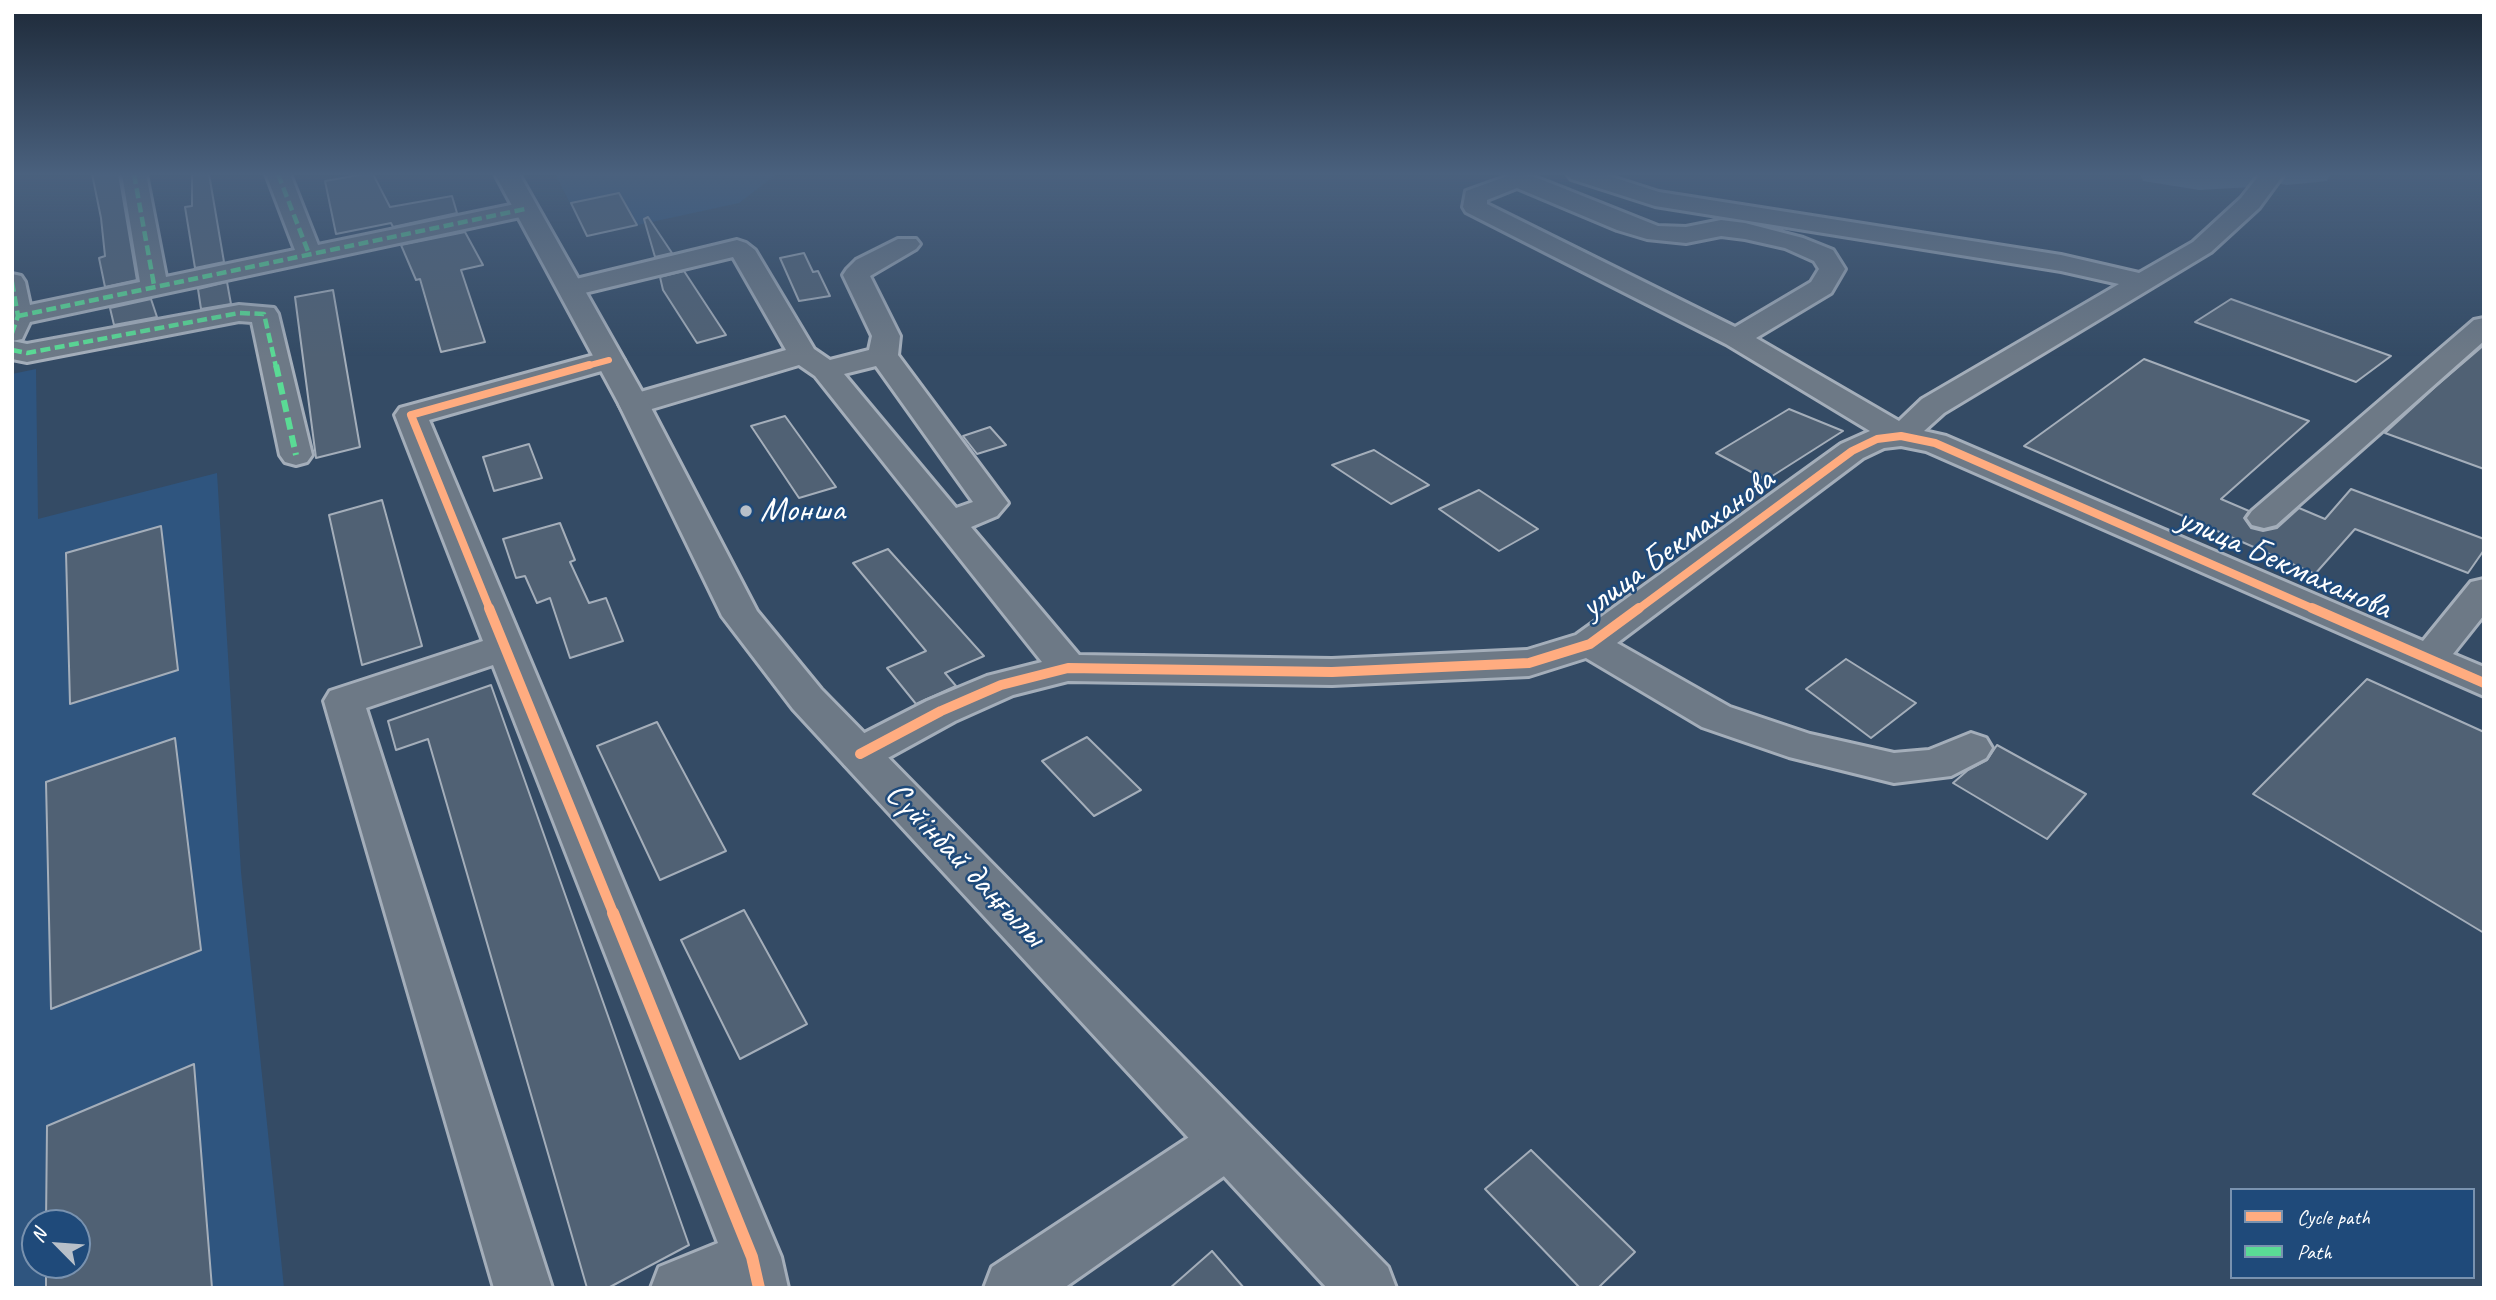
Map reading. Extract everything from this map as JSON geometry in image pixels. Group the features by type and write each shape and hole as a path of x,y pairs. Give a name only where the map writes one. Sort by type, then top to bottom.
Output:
{"street":[{"path":"145,235 154,285"},
{"path":"302,235 309,254"},
{"path":"14,336 154,285 309,254 373,235"},
{"name":"Сүйінбай даңғылы","path":"541,235 634,404 741,616 807,699 1367,1288"},
{"path":"1526,235 1736,338 1901,436 1933,406 2203,247 2216,235"},
{"path":"1736,338 1821,287 1832,269 1824,256 1794,243 1763,235"},
{"path":"1881,235 2060,263 2144,282"},
{"path":"907,244 865,266 856,275 886,336 883,355 991,503 985,509 950,523"},
{"path":"572,288 737,248 742,250 814,362 1068,668"},
{"path":"12,282 14,336 27,353 239,313 264,314 296,455"},
{"path":"2264,518 2484,326"},
{"path":"634,404 814,362 883,355"},
{"path":"609,360 411,415 756,1272 680,1288"},
{"name":"улица Бекмаханова","path":"860,754 941,711 1001,685 1068,668 1358,671 1529,663 1590,644 1852,451 1877,439 1901,436 1935,443 2484,683"},
{"path":"2430,658 2484,590"},
{"path":"1590,644 1716,717 1804,747 1894,768 1936,765 1971,748"},
{"path":"505,647 344,701 523,1288"},
{"path":"1013,1288 1228,1142"}],"shaded area":[{"path":"36,369 38,519 217,473 241,872 284,1288 12,1288 12,374"}],"building":[{"path":"103,235 129,235 137,280 105,287 99,258 105,256"},
{"path":"190,235 219,235 224,262 195,268"},
{"path":"452,235 466,235 483,265 461,270 485,342 441,352 420,279 416,280 401,245"},
{"path":"649,235 660,235 672,253 655,257"},
{"path":"804,253 813,272 818,271 830,296 799,301 780,258"},
{"path":"684,271 726,335 697,343 663,290 660,277"},
{"path":"227,282 231,304 201,309 198,289"},
{"path":"333,290 360,447 316,458 295,297"},
{"path":"151,299 157,317 114,325 110,308"},
{"path":"2231,299 2391,356 2356,382 2195,322"},
{"path":"2484,345 2484,469 2385,433 2435,387"},
{"path":"2144,359 2309,421 2221,499 2249,511 2244,518 2251,528 2263,531 2277,528 2299,508 2325,519 2351,489 2484,539 2484,550 2468,573 2355,529 2315,574 2024,446"},
{"path":"1789,409 1843,431 1766,480 1716,453"},
{"path":"785,416 836,487 799,498 751,426"},
{"path":"990,427 1006,445 977,454 963,436"},
{"path":"529,444 542,478 494,491 483,457"},
{"path":"1374,450 1429,485 1391,504 1332,465"},
{"path":"1479,490 1538,529 1499,551 1439,509"},
{"path":"382,500 422,646 362,665 329,515"},
{"path":"560,523 575,560 570,562 589,603 606,598 623,641 570,658 550,598 537,603 525,576 516,578 503,539"},
{"path":"161,526 178,670 70,704 66,553"},
{"path":"888,549 984,656 945,673 956,686 916,704 887,668 926,651 853,563"},
{"path":"1846,659 1916,703 1871,738 1806,689"},
{"path":"2367,679 2484,732 2484,933 2253,794"},
{"path":"491,685 689,1245 608,1288 587,1288 428,739 396,750 388,721"},
{"path":"657,722 726,851 660,880 597,746"},
{"path":"1087,737 1141,790 1094,816 1042,761"},
{"path":"175,738 201,950 51,1009 46,782"},
{"path":"1997,745 2086,794 2047,839 1953,783 1968,770 1987,760"},
{"path":"744,910 807,1024 740,1059 681,940"},
{"path":"194,1064 212,1288 46,1288 46,1279 91,1279 91,1209 46,1209 47,1126"},
{"path":"1531,1150 1635,1252 1598,1288 1580,1288 1485,1189"},
{"path":"1212,1251 1244,1288 1170,1288"}],"marked path":[{"path":"145,235 154,285"},
{"path":"302,235 309,254"},
{"path":"18,316 403,235"},
{"path":"12,282 18,316 12,333"},
{"path":"12,350 27,353 239,313 264,314 296,455"}],"cycle path":[{"path":"609,360 411,415 752,1257 759,1288"},
{"path":"860,754 941,711 1001,685 1068,668 1332,672 1529,663 1590,644 1852,451 1877,439 1901,436 1935,443 2484,683"}],"place":[{"name":"Монша","path":"746,511"}]}
